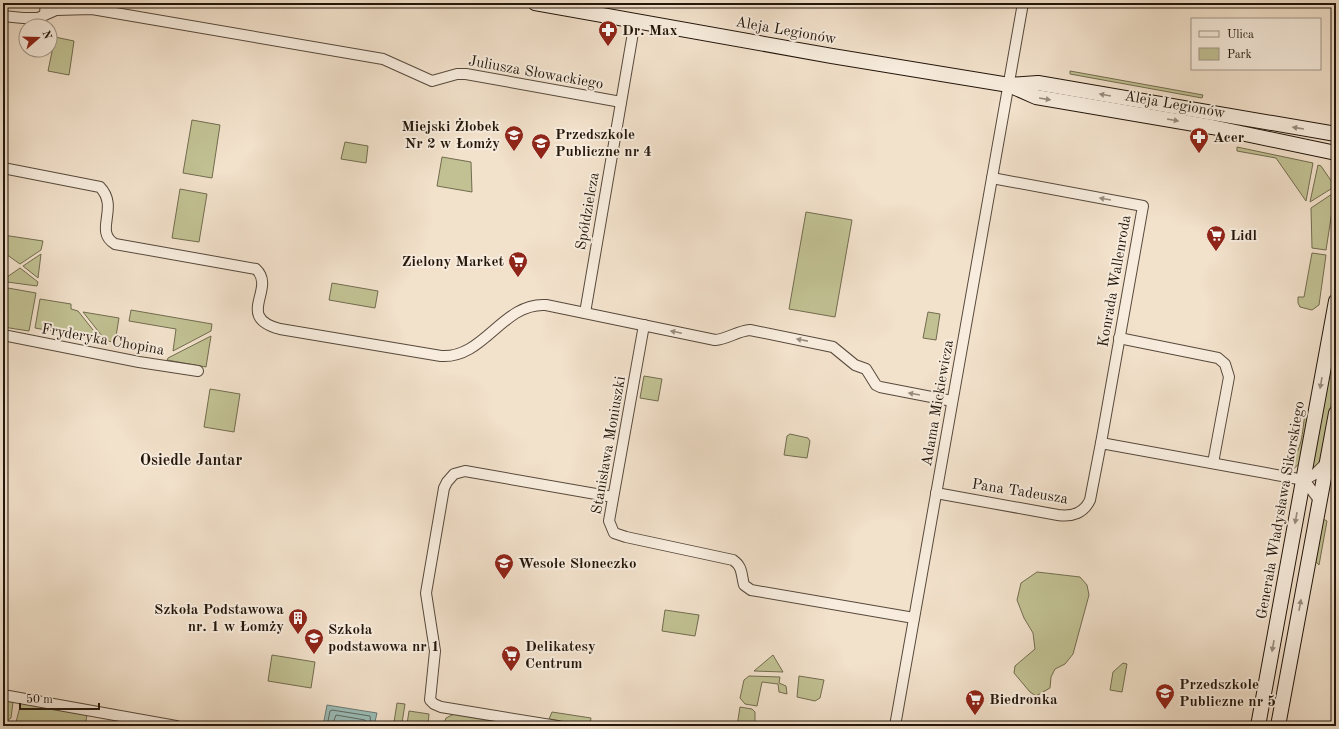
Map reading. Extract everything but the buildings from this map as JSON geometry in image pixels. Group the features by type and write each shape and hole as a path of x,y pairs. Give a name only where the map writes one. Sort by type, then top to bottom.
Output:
{"main road":[{"name":"Aleja Legionów","path":"534,3 832,56 1009,85 1038,84 1336,134"},
{"name":"Aleja Legionów","path":"1009,85 1036,97 1212,127 1336,153"},
{"name":"Generała Władysława Sikorskiego","path":"1258,726 1336,301"},
{"path":"1278,726 1336,412"}],"street":[{"name":"Adama Mickiewicza","path":"895,726 1023,3"},
{"name":"Juliusza Słowackiego","path":"3,16 38,18 46,8 56,10 92,9 299,43 383,59 432,81 457,74 466,74 621,102"},
{"name":"Spółdzielcza","path":"585,313 635,21"},
{"path":"3,168 100,187 107,197 109,205 106,231 107,237 115,244 256,269 261,283 258,314 260,319 269,326 280,329 452,357 472,347 517,312 526,308 546,305 715,340 728,337 742,331 750,330 833,347 855,364 866,369 876,385 880,387 952,401"},
{"name":"Konrada Wallenroda","path":"992,178 1143,206 1101,443"},
{"name":"Stanisława Moniuszki","path":"644,325 609,522 612,530 618,535 733,560 740,566 744,584 747,588 914,618"},
{"name":"Fryderyka Chopina","path":"3,335 198,371"},
{"path":"1119,338 1218,358 1226,364 1229,377 1213,464"},
{"path":"1101,443 1304,480 1315,474 1327,462"},
{"name":"Pana Tadeusza","path":"936,493 1058,515 1075,514 1086,507 1090,500 1101,443"},
{"path":"557,726 440,707 430,700 435,651 426,593 442,494 450,478 454,474 465,470 613,497"},
{"path":"1304,480 1320,501"},
{"path":"3,695 176,726"}],"green space":[{"path":"58,38 74,41 69,75 48,71 51,58 58,58"},
{"path":"1070,71 1203,95 1202,98 1070,74"},
{"path":"192,120 220,125 212,178 183,173"},
{"path":"345,142 368,146 366,163 341,159"},
{"path":"1237,147 1313,163 1306,201 1276,158 1237,151"},
{"path":"442,157 471,162 472,192 437,186"},
{"path":"1318,165 1321,166 1334,187 1310,202"},
{"path":"180,189 207,194 199,242 172,238"},
{"path":"1335,192 1326,250 1312,248 1311,208"},
{"path":"806,212 852,220 835,317 789,309"},
{"path":"3,235 43,241 41,250 20,264 3,252"},
{"path":"1312,253 1326,255 1319,305 1312,310 1300,307 1298,297 1304,297"},
{"path":"41,254 38,278 23,266"},
{"path":"20,268 38,282 37,286 7,282 7,277"},
{"path":"332,283 378,291 375,308 329,300"},
{"path":"8,288 36,293 29,331 3,327 3,309"},
{"path":"40,299 71,304 71,309 78,311 101,340 35,328"},
{"path":"131,310 212,324 211,331 173,351 176,329 129,321"},
{"path":"83,312 119,318 115,342 106,341"},
{"path":"928,312 940,314 936,340 923,338"},
{"path":"1336,331 1336,378 1322,456 1317,466 1312,470"},
{"path":"211,336 206,367 167,360 168,358"},
{"path":"644,376 662,379 658,401 640,398"},
{"path":"210,389 240,394 234,432 204,427"},
{"path":"1305,413 1309,416 1299,464 1292,470 1292,467 1288,465 1297,453 1301,441"},
{"path":"790,434 808,438 810,441 807,458 784,455 787,436"},
{"path":"1323,519 1327,521 1319,565 1315,561"},
{"path":"1037,572 1080,577 1087,585 1089,595 1073,654 1065,664 1055,669 1051,677 1050,688 1036,696 1030,692 1014,673 1015,666 1035,649 1033,633 1024,618 1017,600 1021,583"},
{"path":"665,610 699,615 695,636 662,631"},
{"path":"272,655 315,662 311,688 268,681"},
{"path":"773,655 783,672 754,671"},
{"path":"1123,663 1127,664 1122,692 1110,690 1113,672"},
{"path":"749,676 780,677 779,683 786,686 787,694 779,692 778,684 762,682 757,706 745,704 740,698 744,680"},
{"path":"799,676 824,680 820,698 815,701 797,697"},
{"path":"3,700 13,702 11,718 4,723"},
{"path":"21,703 87,715 85,726 18,726 16,722"},
{"path":"397,703 405,704 402,723 394,722"},
{"path":"740,707 752,709 755,712 755,726 737,726"},
{"path":"409,711 429,714 428,726 407,724"},
{"path":"552,712 591,718 590,726 549,719"},
{"path":"454,714 494,720 499,726 443,726 446,718"}],"water":[{"path":"327,705 377,713 374,726 323,726"}],"place":[{"name":"Dr. Max","path":"608,47"},
{"name":"Miejski Żłobek Nr 2 w Łomży","path":"514,152"},
{"name":"Acer","path":"1199,154"},
{"name":"Przedszkole Publiczne nr 4","path":"541,160"},
{"name":"Lidl","path":"1216,252"},
{"name":"Zielony Market","path":"518,278"},
{"name":"Wesołe Słoneczko","path":"504,580"},
{"name":"Szkoła Podstawowa nr. 1 w Łomży","path":"298,635"},
{"name":"Szkoła podstawowa nr 1","path":"314,655"},
{"name":"Delikatesy Centrum","path":"511,672"},
{"name":"Przedszkole Publiczne nr 5","path":"1165,710"},
{"name":"Biedronka","path":"975,716"}],"district":[{"name":"Osiedle Jantar","path":"191,459"}]}
